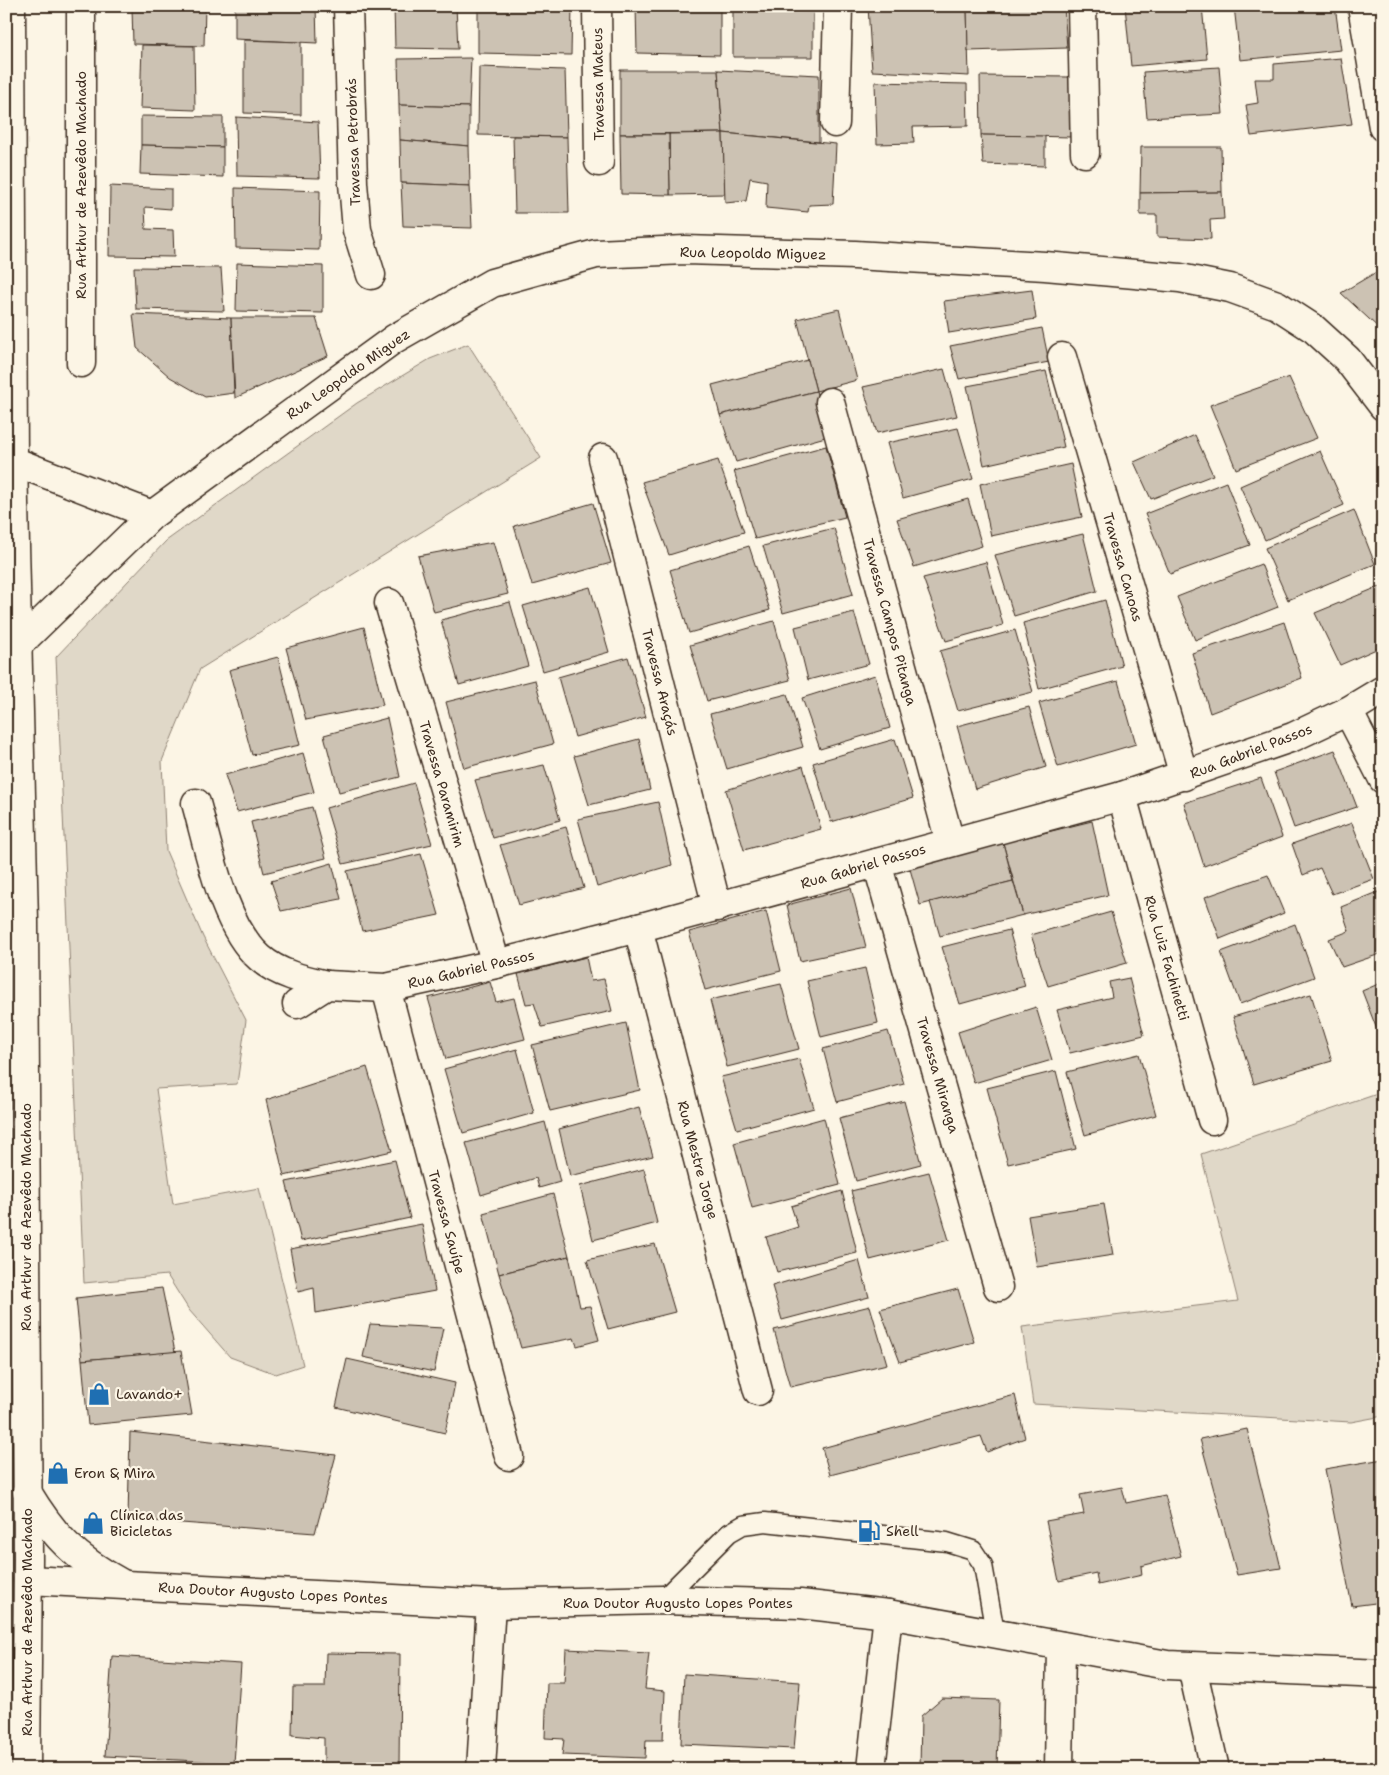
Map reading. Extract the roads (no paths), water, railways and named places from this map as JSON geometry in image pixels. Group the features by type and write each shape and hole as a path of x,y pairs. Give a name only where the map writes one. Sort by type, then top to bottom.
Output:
{"street":[{"name":"Rua Arthur de Azevêdo Machado","path":"11,6 9,138 13,461 24,932 28,1580 26,1769"},
{"name":"Rua Arthur de Azevêdo Machado","path":"81,6 81,363"},
{"name":"Travessa Petrobrás","path":"348,6 353,183 357,230 371,275"},
{"name":"Travessa Mateus","path":"597,6 600,162"},
{"path":"835,123 838,6"},
{"path":"1082,6 1085,153"},
{"path":"1362,6 1383,127"},
{"name":"Rua Leopoldo Miguez","path":"18,645 152,515 394,339 492,283 596,254 685,250 855,255 1045,266 1180,278 1230,288 1278,305 1314,329 1347,359 1383,406"},
{"name":"Travessa Canoas","path":"1062,357 1184,776"},
{"name":"Travessa Campos Pitanga","path":"830,402 950,842"},
{"name":"Travessa Araçás","path":"603,458 717,907"},
{"path":"13,461 152,515"},
{"name":"Travessa Paramirim","path":"389,603 496,964"},
{"name":"Rua Gabriel Passos","path":"196,803 225,903 237,928 260,958 297,978 327,985 386,988 496,964 638,928 1122,796 1293,737 1348,711 1383,690"},
{"path":"1348,711 1383,779"},
{"name":"Rua Luiz Fachinetti","path":"1122,796 1212,1120"},
{"name":"Travessa Miranga","path":"877,863 998,1287"},
{"name":"Rua Mestre Jorge","path":"638,928 758,1391"},
{"path":"296,1004 327,985"},
{"name":"Travessa Sauípe","path":"386,988 509,1456"},
{"path":"27,1492 56,1535 96,1569 126,1585"},
{"name":"Rua Doutor Augusto Lopes Pontes","path":"28,1580 491,1604 662,1600 800,1604 888,1614 995,1632 1144,1662 1192,1667 1383,1674"},
{"path":"481,1769 491,1604"},
{"path":"871,1769 888,1614"},
{"path":"1059,1769 1061,1646"},
{"path":"1192,1667 1215,1769"}],"lane":[{"path":"662,1600 728,1533 743,1525 765,1522 946,1542 973,1550 983,1565 995,1632"}],"place":[{"name":"Lavando+","path":"99,1394"},
{"name":"Eron & Mira","path":"58,1473"},
{"name":"Clínica das Bicicletas","path":"93,1523"},
{"name":"Shell","path":"869,1531"}]}
